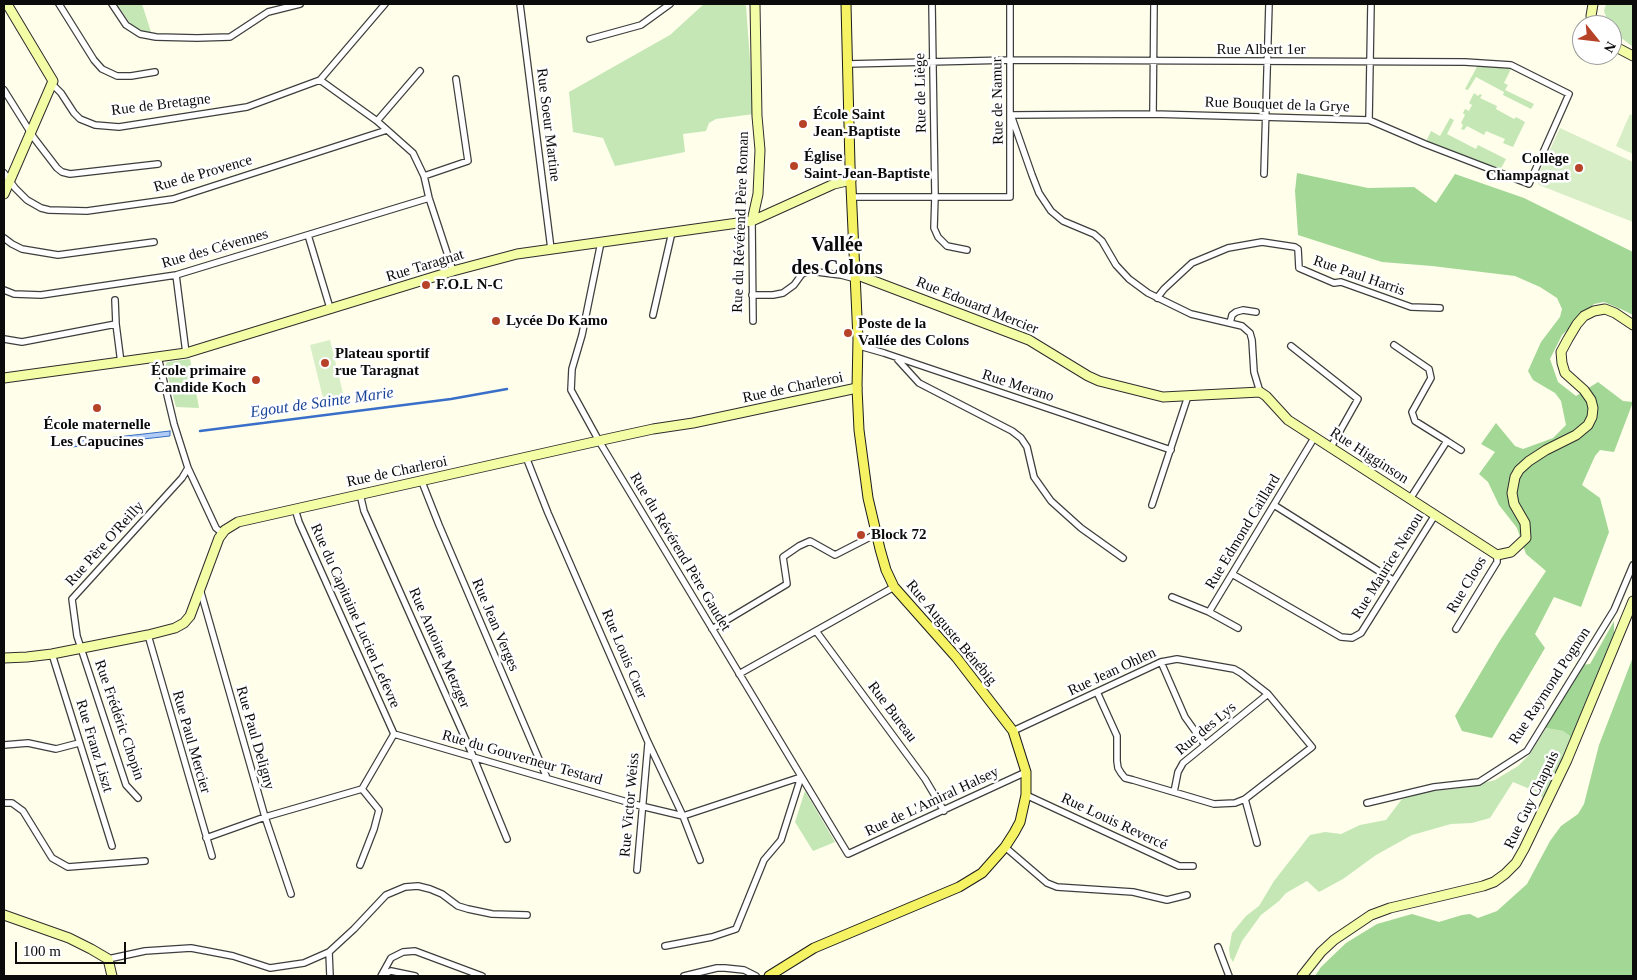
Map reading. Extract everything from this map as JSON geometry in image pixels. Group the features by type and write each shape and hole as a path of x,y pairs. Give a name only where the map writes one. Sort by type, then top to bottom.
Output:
{"main road":[{"name":"Rue Auguste Bénébig","path":"769,976 800,955 836,937 884,919 959,886 982,873 1006,848 1020,822 1026,795 1026,772 1013,731 961,663 894,587 886,570 876,534 862,463 857,388 856,276 846,4"}],"street":[{"name":"Rue de Bretagne","path":"7,4 50,74 52,84 61,93 74,113 84,121 95,125 119,127 247,107 320,80"},
{"path":"59,4 94,60 102,69 117,76 155,72"},
{"path":"112,4 126,25 140,34 156,37 197,38 230,37 268,12 300,4"},
{"path":"385,4 320,80 376,121 413,153 424,176 429,198 453,271"},
{"name":"Rue Soeur Martine","path":"520,4 551,249"},
{"path":"590,39 641,25 670,4"},
{"name":"Rue du Révérend Père Roman","path":"753,321 752,221 758,194 760,150 757,116 755,4"},
{"name":"Rue de Liège","path":"932,4 934,228 938,237 947,246 967,250"},
{"name":"Rue de Namur","path":"935,196 1010,197 1010,4"},
{"path":"1153,114 1154,4"},
{"path":"1264,174 1269,4"},
{"path":"1369,120 1372,4"},
{"name":"Rue Albert 1er","path":"847,64 1010,60 1465,62 1511,65 1570,94 1530,184"},
{"path":"376,121 420,71"},
{"path":"424,176 468,161 456,79"},
{"path":"4,194 7,177 31,134 52,84"},
{"path":"4,90 31,134 62,172 70,174 158,164"},
{"name":"Rue Bouquet de la Grye","path":"1011,115 1153,114 1369,120 1425,144 1530,184"},
{"path":"1011,115 1039,193 1051,211 1063,221 1094,234 1102,241 1116,264 1129,279 1157,298 1191,314 1242,326 1250,333 1252,340 1254,372 1260,392"},
{"name":"Rue de Provence","path":"7,177 27,200 41,208 87,211 174,199 387,130"},
{"name":"Rue Taragnat","path":"4,378 186,353 453,271 516,254 752,221 834,184 852,180"},
{"path":"852,197 935,196"},
{"name":"Rue des Cévennes","path":"4,290 14,294 41,295 176,275 429,198"},
{"path":"653,315 672,232"},
{"path":"308,235 330,308"},
{"path":"4,238 22,248 58,255 154,242"},
{"name":"Rue du Révérend Père Gaudet","path":"601,242 582,335 572,369 571,390 599,441 848,854"},
{"name":"Rue Paul Harris","path":"1157,298 1192,263 1228,248 1262,242 1295,247 1298,249 1300,268 1334,283 1341,282 1411,307 1440,308"},
{"path":"752,295 783,293 794,285 802,274 809,271 856,276"},
{"path":"176,275 186,353"},
{"name":"Rue Edouard Mercier","path":"856,276 1029,340 1088,376 1099,380 1164,397 1260,392"},
{"path":"115,300 121,363"},
{"path":"1497,554 1511,552 1526,538 1526,523 1514,504 1512,493 1515,477 1519,470 1546,450 1576,435 1588,425 1592,417 1593,408 1591,400 1584,390 1566,373 1562,364 1561,352 1568,339 1584,316 1594,311 1605,309 1633,325"},
{"path":"1230,323 1232,315 1236,312 1243,310 1256,312"},
{"path":"4,339 22,342 116,324"},
{"path":"1394,345 1429,369 1431,378 1412,412 1415,421 1461,450"},
{"path":"1291,346 1358,398 1331,447"},
{"name":"Rue Merano","path":"858,347 897,358 1171,450"},
{"path":"4,658 52,654 148,635 175,628 184,623 190,616 222,533 216,528 179,444 158,357"},
{"path":"897,358 919,383 1012,431 1021,438 1026,447 1034,477 1051,501 1082,528 1123,558"},
{"name":"Rue de Charleroi","path":"222,533 238,522 295,508 422,482 653,429 694,423 857,388"},
{"name":"Rue Higginson","path":"1260,392 1288,420 1314,438 1497,554"},
{"path":"1152,505 1188,396"},
{"name":"Rue Edmond Caillard","path":"1238,628 1209,612 1314,438"},
{"path":"1410,499 1447,441"},
{"name":"Rue Louis Cuer","path":"526,457 541,497 648,742 683,816 700,860"},
{"name":"Rue Père O'Reilly","path":"81,648 77,636 72,599 182,478 188,468"},
{"name":"Rue Jean Verges","path":"422,482 438,526 547,778"},
{"name":"Rue Antoine Metzger","path":"360,494 364,511 473,756 507,839"},
{"path":"1274,505 1393,580"},
{"name":"Rue du Capitaine Lucien Lefevre","path":"295,508 299,522 394,734"},
{"name":"Rue Maurice Nenou","path":"1232,574 1341,637 1352,638 1361,634 1435,515"},
{"path":"712,629 787,584 783,557 798,546 810,541 834,555 876,534"},
{"name":"Rue Cloos","path":"1456,628 1497,562 1497,554"},
{"name":"Rue Raymond Pognon","path":"1367,803 1434,787 1479,782 1527,751 1614,610 1633,565"},
{"name":"Rue Paul Deligny","path":"200,587 265,817 291,894"},
{"path":"739,674 894,587"},
{"path":"1172,597 1209,612"},
{"name":"Rue Guy Chapuis","path":"1302,976 1321,952 1334,940 1371,915 1390,908 1483,886 1494,882 1516,863 1567,760 1633,601"},
{"name":"Rue Bureau","path":"816,631 920,772 944,811"},
{"name":"Rue Paul Mercier","path":"148,635 212,856"},
{"name":"Rue Frédéric Chopin","path":"81,648 126,785 138,798"},
{"name":"Rue Franz Liszt","path":"52,654 112,846"},
{"name":"Rue Jean Ohlen","path":"1013,731 1161,662 1177,659 1234,669 1268,694 1312,747 1245,799"},
{"path":"1161,662 1185,717 1205,745"},
{"path":"1097,692 1117,736 1118,768 1125,778 1214,804 1235,803 1245,799 1257,843"},
{"name":"Rue des Lys","path":"1174,792 1178,772 1182,764 1268,694"},
{"path":"206,838 265,817 362,789 394,734"},
{"name":"Rue du Gouverneur Testard","path":"394,734 641,806 683,816"},
{"name":"Rue Victor Weiss","path":"637,870 648,742"},
{"path":"4,745 28,743 56,749 79,743"},
{"name":"Rue de L'Amiral Halsey","path":"848,854 1026,772"},
{"path":"683,816 801,777"},
{"path":"665,946 712,937 736,928 764,860 781,840 801,777"},
{"path":"360,865 379,810 362,789"},
{"name":"Rue Louis Revercé","path":"1026,795 1180,866 1193,866"},
{"path":"4,803 12,803 23,811 52,858 68,867 145,861"},
{"path":"1006,848 1047,883 1057,888 1133,892 1167,900 1187,895"},
{"path":"4,915 69,938 108,959 145,951 191,948 233,956 270,968 304,964 329,952 386,895 405,887 418,886 430,889 442,894 458,906 468,909 492,914 527,915"},
{"path":"1218,947 1229,976"},
{"path":"380,976 391,958 403,952 415,951 482,976"},
{"path":"329,952 330,976"},
{"path":"108,959 112,976"},
{"path":"684,976 717,968 725,968 744,970 756,976"},
{"path":"380,976 390,971 415,976"}],"green space":[{"path":"117,4 142,4 151,32 137,30 132,26"},
{"path":"704,4 744,4 746,6 754,114 716,119 709,123 706,131 683,134 685,152 615,166 603,138 573,132 569,92 670,35"},
{"path":"1606,4 1633,4 1633,47 1622,38 1622,15 1605,15 1604,11"},
{"path":"1479,63 1513,65 1504,83 1508,85 1505,90 1534,104 1531,109 1503,95 1504,92 1476,77 1468,90 1465,89"},
{"path":"1474,93 1478,96 1482,95 1480,98 1497,106 1496,109 1514,119 1516,117 1525,122 1513,147 1503,143 1505,139 1486,131 1484,135 1467,126 1464,130 1461,129 1463,125 1461,123 1465,115 1463,113 1465,109 1469,111 1472,105 1469,103"},
{"path":"1630,114 1633,116 1633,154 1616,146"},
{"path":"1450,118 1454,120 1447,134 1476,149 1478,145 1506,159 1499,172 1425,144 1431,131 1440,136"},
{"path":"1560,128 1633,162 1633,222 1539,185 1536,180"},
{"path":"1297,173 1368,188 1414,187 1436,203 1455,174 1524,198 1633,252 1633,315 1604,302 1594,304 1562,335 1550,359 1558,382 1576,396 1598,382 1623,401 1633,402 1614,452 1600,450 1595,456 1582,485 1600,498 1609,532 1581,607 1554,597 1535,634 1545,648 1492,738 1462,731 1455,716 1499,642 1546,571 1526,554 1517,528 1499,505 1488,482 1479,474 1495,452 1481,444 1496,423 1515,446 1523,449 1553,438 1566,425 1561,401 1555,393 1533,380 1528,371 1541,342 1560,317 1562,309 1557,298 1540,287 1515,276 1382,262 1298,235 1295,191"},
{"name":"Plateau sportif rue Taragnat","path":"330,340 344,397 324,402 310,345"},
{"path":"190,359 199,408 176,407 165,366 167,362"},
{"path":"1614,621 1614,647 1567,760 1570,736 1563,731 1546,728 1544,723 1581,665 1590,664"},
{"path":"1633,657 1633,976 1315,976 1321,967 1346,943 1377,924 1412,914 1439,922 1470,914 1478,918 1497,911 1527,884 1550,841 1561,826 1578,814 1584,804 1599,745"},
{"path":"1546,728 1563,731 1570,736 1567,760 1547,802 1537,792 1513,782 1490,818 1472,823 1451,824 1412,835 1376,855 1343,879 1319,892 1307,881 1286,893 1261,915 1242,941 1233,962 1229,949 1232,933 1246,916 1259,906 1274,881 1310,835 1325,832 1341,834 1360,825 1386,820 1402,799 1426,792 1470,787 1495,780 1518,766 1530,754"},
{"path":"805,791 835,842 813,851 795,822"}],"water":[{"path":"170,431 170,436 72,447 72,442"}],"waterway":[{"name":"Egout de Sainte Marie","path":"200,431 451,399 507,389"}],"place":[{"name":"École Saint Jean-Baptiste","path":"803,124"},
{"name":"Église Saint-Jean-Baptiste","path":"794,166"},
{"name":"Collège Champagnat","path":"1579,168"},
{"name":"F.O.L N-C","path":"426,285"},
{"name":"Lycée Do Kamo","path":"496,321"},
{"name":"Poste de la Vallée des Colons","path":"848,333"},
{"name":"Plateau sportif rue Taragnat","path":"325,363"},
{"name":"École primaire Candide Koch","path":"256,380"},
{"name":"École maternelle Les Capucines","path":"97,408"},
{"name":"Block 72","path":"861,535"}],"district":[{"name":"Vallée des Colons","path":"837,258"}]}
